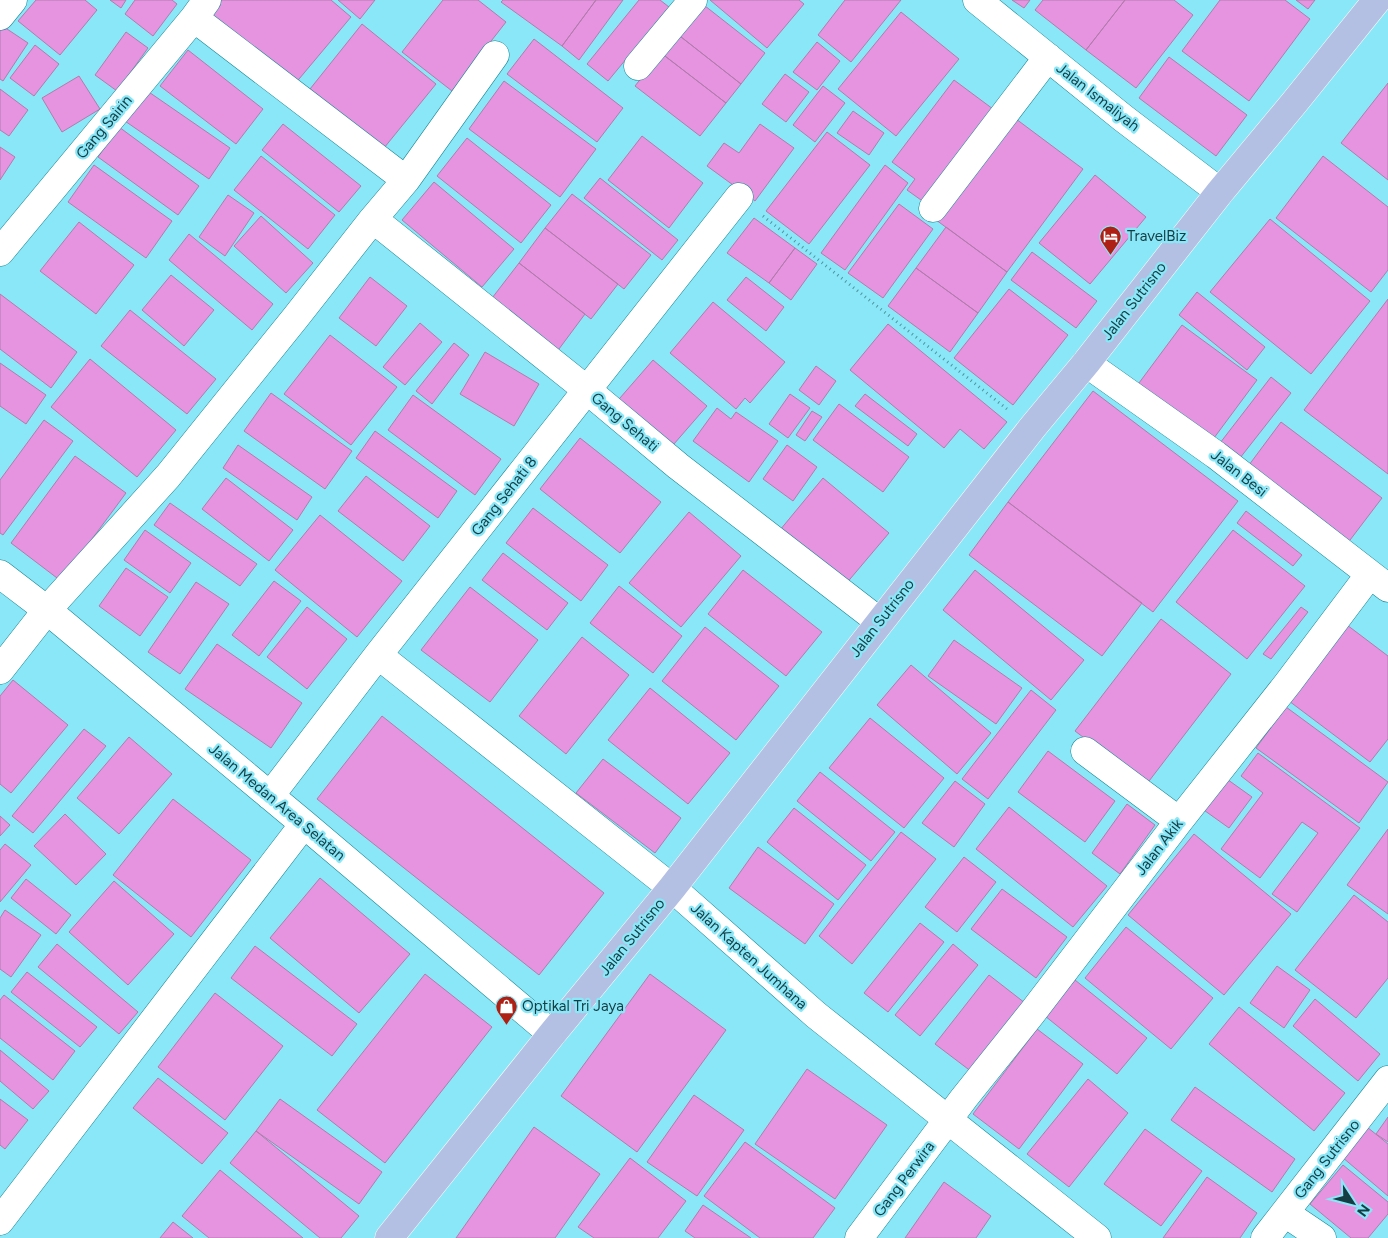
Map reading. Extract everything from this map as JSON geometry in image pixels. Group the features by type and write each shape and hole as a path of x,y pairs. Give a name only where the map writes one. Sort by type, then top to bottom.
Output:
{"main road":[{"name":"Jalan Sutrisno","path":"389,1238 552,1034 672,888 1032,428 1086,363 1220,192 1378,0"}],"street":[{"path":"0,16 14,0"},
{"path":"638,66 693,0"},
{"name":"Jalan Ismaliyah","path":"977,0 1220,192"},
{"path":"200,9 406,180"},
{"name":"Gang Sairin","path":"0,252 200,9"},
{"path":"0,670 47,610 168,476 296,318 372,220 406,180 496,55"},
{"path":"933,208 1048,58"},
{"name":"Gang Sehati 8","path":"270,796 739,197"},
{"name":"Gang Sehati","path":"372,220 587,390 678,466 880,622"},
{"name":"Jalan Besi","path":"1086,363 1216,454 1383,583"},
{"name":"Jalan Medan Area Selatan","path":"0,574 47,610 304,824 552,1034"},
{"name":"Jalan Akik","path":"949,1120 1179,821 1288,683 1383,583"},
{"name":"Jalan Kapten Jumhana","path":"378,656 672,888 816,1015 1097,1238"},
{"path":"1085,750 1179,821"},
{"path":"0,1221 304,824"},
{"name":"Gang Sutrisno","path":"1265,1238 1388,1080"},
{"name":"Gang Perwira","path":"859,1238 949,1120"},
{"path":"1285,1213 1322,1238"}],"path":[{"path":"739,197 1032,428"}],"building":[{"path":"36,0 85,0 97,10 60,55 18,21"},
{"path":"110,0 126,0 121,8"},
{"path":"135,0 172,0 177,4 153,36 125,14"},
{"path":"219,0 331,0 351,17 294,85 208,13"},
{"path":"338,0 375,0 360,19"},
{"path":"443,0 478,0 506,22 452,91 402,52"},
{"path":"503,0 596,0 562,46 501,2"},
{"path":"596,0 623,0 579,60 562,46"},
{"path":"639,0 660,0 669,7 608,81 587,64"},
{"path":"710,0 799,0 804,4 767,48"},
{"path":"845,0 901,0 851,62 818,35"},
{"path":"1012,0 1030,0 1024,8"},
{"path":"1043,0 1125,0 1086,50 1035,10"},
{"path":"1125,0 1174,0 1193,15 1136,88 1086,50"},
{"path":"1220,0 1285,0 1310,19 1249,101 1182,51"},
{"path":"1296,0 1315,0 1308,9"},
{"path":"700,2 765,53 741,84 676,33"},
{"path":"901,12 959,59 896,136 838,89"},
{"path":"362,24 436,84 384,148 310,89"},
{"path":"1,25 28,43 3,81 0,79"},
{"path":"126,32 148,48 117,91 95,75"},
{"path":"676,33 741,84 726,103 661,53"},
{"path":"534,39 623,108 597,142 507,74"},
{"path":"817,42 840,61 817,90 793,72"},
{"path":"35,45 59,64 34,96 10,78"},
{"path":"188,50 263,109 236,144 160,86"},
{"path":"661,53 726,103 700,136 635,86"},
{"path":"1169,57 1247,115 1216,156 1139,98"},
{"path":"785,74 809,92 786,122 762,104"},
{"path":"79,76 100,109 62,132 42,98"},
{"path":"954,80 997,112 928,205 907,190 915,179 892,162"},
{"path":"504,81 596,149 560,197 469,129"},
{"path":"1388,83 1388,180 1341,143"},
{"path":"823,86 845,103 815,142 793,125"},
{"path":"143,88 230,148 209,179 122,119"},
{"path":"0,89 28,110 9,136 0,130"},
{"path":"853,111 884,133 869,155 837,133"},
{"path":"1008,113 1083,169 1007,272 932,217"},
{"path":"283,124 361,186 339,212 262,150"},
{"path":"760,124 794,148 755,201 707,166 724,143 739,153"},
{"path":"119,127 199,186 178,215 98,157"},
{"path":"827,132 870,165 809,244 766,211"},
{"path":"642,136 703,183 669,228 608,180"},
{"path":"467,138 551,205 521,243 437,176"},
{"path":"0,147 15,157 0,180"},
{"path":"261,156 335,215 308,249 234,190"},
{"path":"1323,156 1388,207 1388,270 1371,292 1276,218"},
{"path":"94,165 172,221 146,258 68,202"},
{"path":"885,165 908,183 845,270 821,253"},
{"path":"1095,175 1146,217 1090,284 1039,243"},
{"path":"600,178 678,240 662,260 584,198"},
{"path":"434,182 514,249 482,287 402,220"},
{"path":"572,194 651,255 624,289 545,228"},
{"path":"228,195 254,213 225,256 199,237"},
{"path":"899,204 933,229 883,298 848,273"},
{"path":"261,216 313,263 286,293 234,246"},
{"path":"754,218 795,248 769,283 727,253"},
{"path":"1270,219 1370,301 1311,374 1210,292"},
{"path":"79,222 134,265 96,314 40,271"},
{"path":"946,227 1007,272 978,313 916,268"},
{"path":"545,228 618,284 591,319 519,263"},
{"path":"189,234 273,304 252,330 169,260"},
{"path":"795,248 817,264 791,300 769,283"},
{"path":"1032,252 1097,301 1076,328 1011,280"},
{"path":"519,263 585,314 556,353 489,302"},
{"path":"916,268 978,313 950,352 888,306"},
{"path":"171,275 214,310 184,346 142,310"},
{"path":"370,277 407,306 376,346 339,318"},
{"path":"746,277 784,307 766,331 727,300"},
{"path":"1009,289 1068,335 1013,405 954,358"},
{"path":"1197,292 1265,347 1247,370 1179,315"},
{"path":"0,294 77,352 51,388 0,349"},
{"path":"1388,299 1388,474 1304,410"},
{"path":"713,302 785,362 750,403 745,398 736,409 670,353"},
{"path":"130,310 216,379 187,414 101,346"},
{"path":"420,323 442,342 405,385 383,367"},
{"path":"888,324 1007,422 984,449 960,429 944,448 850,370"},
{"path":"1182,325 1257,380 1211,442 1136,387"},
{"path":"330,335 397,387 351,445 284,394"},
{"path":"454,343 469,355 432,404 416,391"},
{"path":"485,352 539,384 514,426 460,394"},
{"path":"90,359 176,430 137,477 51,407"},
{"path":"653,360 707,406 667,452 613,406"},
{"path":"0,363 46,395 26,424 0,406"},
{"path":"816,366 836,381 819,405 799,390"},
{"path":"1271,377 1291,393 1240,458 1220,443"},
{"path":"1093,391 1238,501 1153,612 1008,502"},
{"path":"271,393 352,451 325,489 244,431"},
{"path":"790,394 810,408 788,438 769,424"},
{"path":"865,394 917,434 908,446 855,406"},
{"path":"413,395 501,459 475,495 388,430"},
{"path":"839,404 909,457 883,492 813,440"},
{"path":"717,408 731,419 736,412 778,441 749,482 693,441"},
{"path":"812,411 822,417 805,441 796,435"},
{"path":"44,420 73,441 3,535 0,533 0,480"},
{"path":"1281,422 1382,498 1347,544 1246,469"},
{"path":"375,431 457,491 438,518 356,458"},
{"path":"580,438 661,502 620,553 540,489"},
{"path":"238,445 312,497 297,520 223,468"},
{"path":"787,445 817,467 793,501 763,479"},
{"path":"75,456 126,493 61,581 11,543"},
{"path":"366,476 430,526 403,561 338,511"},
{"path":"226,478 293,530 269,561 202,509"},
{"path":"823,478 889,533 845,585 780,530"},
{"path":"1008,502 1142,603 1102,656 969,555"},
{"path":"170,503 257,564 240,586 154,525"},
{"path":"533,508 608,565 581,601 506,543"},
{"path":"1246,511 1302,555 1293,566 1237,523"},
{"path":"689,512 741,556 681,627 629,583"},
{"path":"320,515 402,581 357,637 275,570"},
{"path":"145,530 191,563 170,593 124,560"},
{"path":"1233,530 1305,586 1247,659 1176,602"},
{"path":"503,553 568,603 547,630 482,580"},
{"path":"126,568 168,597 140,636 99,606"},
{"path":"743,570 822,632 786,676 708,614"},
{"path":"975,570 1084,660 1051,700 943,610"},
{"path":"274,581 301,601 259,656 232,635"},
{"path":"196,582 229,604 180,674 148,652"},
{"path":"619,586 682,636 653,673 590,623"},
{"path":"470,587 538,640 490,702 421,650"},
{"path":"307,607 347,639 307,689 267,657"},
{"path":"1301,607 1308,612 1271,659 1263,654"},
{"path":"1161,619 1231,674 1146,785 1075,731"},
{"path":"1347,625 1388,656 1388,739 1370,762 1289,701"},
{"path":"705,627 779,686 736,740 662,681"},
{"path":"582,637 629,675 566,754 519,716"},
{"path":"954,640 1022,688 996,724 928,676"},
{"path":"217,644 302,703 271,748 185,689"},
{"path":"911,665 991,733 957,774 877,705"},
{"path":"13,680 68,725 11,793 0,784 0,696"},
{"path":"650,688 730,753 688,804 608,740"},
{"path":"1031,690 1056,710 988,799 962,779"},
{"path":"1286,707 1388,782 1359,823 1256,748"},
{"path":"382,716 604,893 539,975 317,799"},
{"path":"870,718 944,778 904,828 829,768"},
{"path":"84,729 106,746 33,833 12,816"},
{"path":"129,737 172,774 119,834 77,798"},
{"path":"1048,751 1115,801 1085,842 1018,792"},
{"path":"1258,753 1360,828 1297,912 1272,894 1318,833 1302,822 1260,878 1221,849 1263,793 1241,776"},
{"path":"603,759 681,818 655,853 576,793"},
{"path":"820,772 895,832 871,861 797,801"},
{"path":"1224,777 1252,797 1229,828 1201,808"},
{"path":"955,781 985,804 954,847 922,823"},
{"path":"173,799 251,860 191,937 113,875"},
{"path":"1127,804 1155,825 1120,874 1092,853"},
{"path":"1009,807 1107,886 1073,927 976,849"},
{"path":"794,808 866,865 838,900 767,842"},
{"path":"65,814 106,854 76,885 34,846"},
{"path":"0,816 10,825 0,836"},
{"path":"1388,829 1388,914 1347,885"},
{"path":"901,832 936,859 852,964 819,936"},
{"path":"1194,834 1291,914 1224,995 1128,915"},
{"path":"5,844 31,865 0,902 0,850"},
{"path":"758,847 834,904 805,944 729,888"},
{"path":"964,857 996,882 957,932 925,907"},
{"path":"320,878 410,954 359,1013 270,938"},
{"path":"26,879 71,915 56,934 11,898"},
{"path":"114,881 174,934 128,985 69,932"},
{"path":"1002,889 1067,937 1036,978 971,929"},
{"path":"1354,895 1388,922 1388,978 1356,1018 1295,970"},
{"path":"5,910 41,935 11,977 0,969 0,918"},
{"path":"920,923 944,942 888,1012 864,993"},
{"path":"1126,927 1213,998 1171,1049 1085,978"},
{"path":"57,944 138,1012 119,1034 38,967"},
{"path":"953,944 978,965 920,1036 895,1015"},
{"path":"255,946 357,1024 332,1056 231,978"},
{"path":"1277,966 1310,990 1284,1028 1250,1003"},
{"path":"27,972 97,1027 80,1047 11,992"},
{"path":"425,974 492,1027 385,1163 317,1110"},
{"path":"650,974 726,1030 637,1152 561,1096"},
{"path":"989,975 1025,1003 972,1072 935,1044"},
{"path":"1075,980 1147,1038 1117,1074 1045,1016"},
{"path":"215,993 283,1046 225,1120 158,1067"},
{"path":"4,995 75,1051 53,1080 0,1038 0,1000"},
{"path":"1315,999 1380,1054 1358,1081 1293,1026"},
{"path":"1239,1007 1345,1093 1314,1131 1209,1044"},
{"path":"1037,1029 1083,1064 1019,1149 973,1114"},
{"path":"0,1050 49,1091 33,1109 0,1081"},
{"path":"807,1069 887,1125 835,1199 755,1144"},
{"path":"158,1078 228,1133 202,1164 133,1108"},
{"path":"1088,1079 1128,1113 1069,1187 1027,1154"},
{"path":"1195,1087 1295,1159 1272,1192 1171,1120"},
{"path":"694,1095 744,1130 697,1196 647,1162"},
{"path":"0,1099 28,1120 5,1149 0,1145"},
{"path":"280,1099 382,1172 359,1204 256,1131"},
{"path":"1388,1117 1388,1142 1376,1134"},
{"path":"534,1127 600,1174 555,1238 456,1238"},
{"path":"1367,1127 1388,1144 1388,1196 1342,1157"},
{"path":"1145,1129 1202,1171 1161,1226 1104,1184"},
{"path":"256,1131 359,1216 341,1238 320,1238 230,1163"},
{"path":"745,1142 835,1208 813,1238 760,1238 704,1196"},
{"path":"630,1158 686,1201 658,1238 594,1238 578,1227"},
{"path":"1343,1165 1388,1202 1388,1214 1368,1238 1351,1238 1310,1204"},
{"path":"220,1170 303,1238 209,1238 182,1216"},
{"path":"1207,1177 1257,1213 1240,1238 1163,1238"},
{"path":"944,1182 991,1216 976,1238 905,1238"},
{"path":"703,1205 751,1238 695,1238 685,1231"},
{"path":"173,1222 193,1238 160,1238"}],"place":[{"name":"TravelBiz","path":"1111,255"},
{"name":"Optikal Tri Jaya","path":"506,1025"}]}
